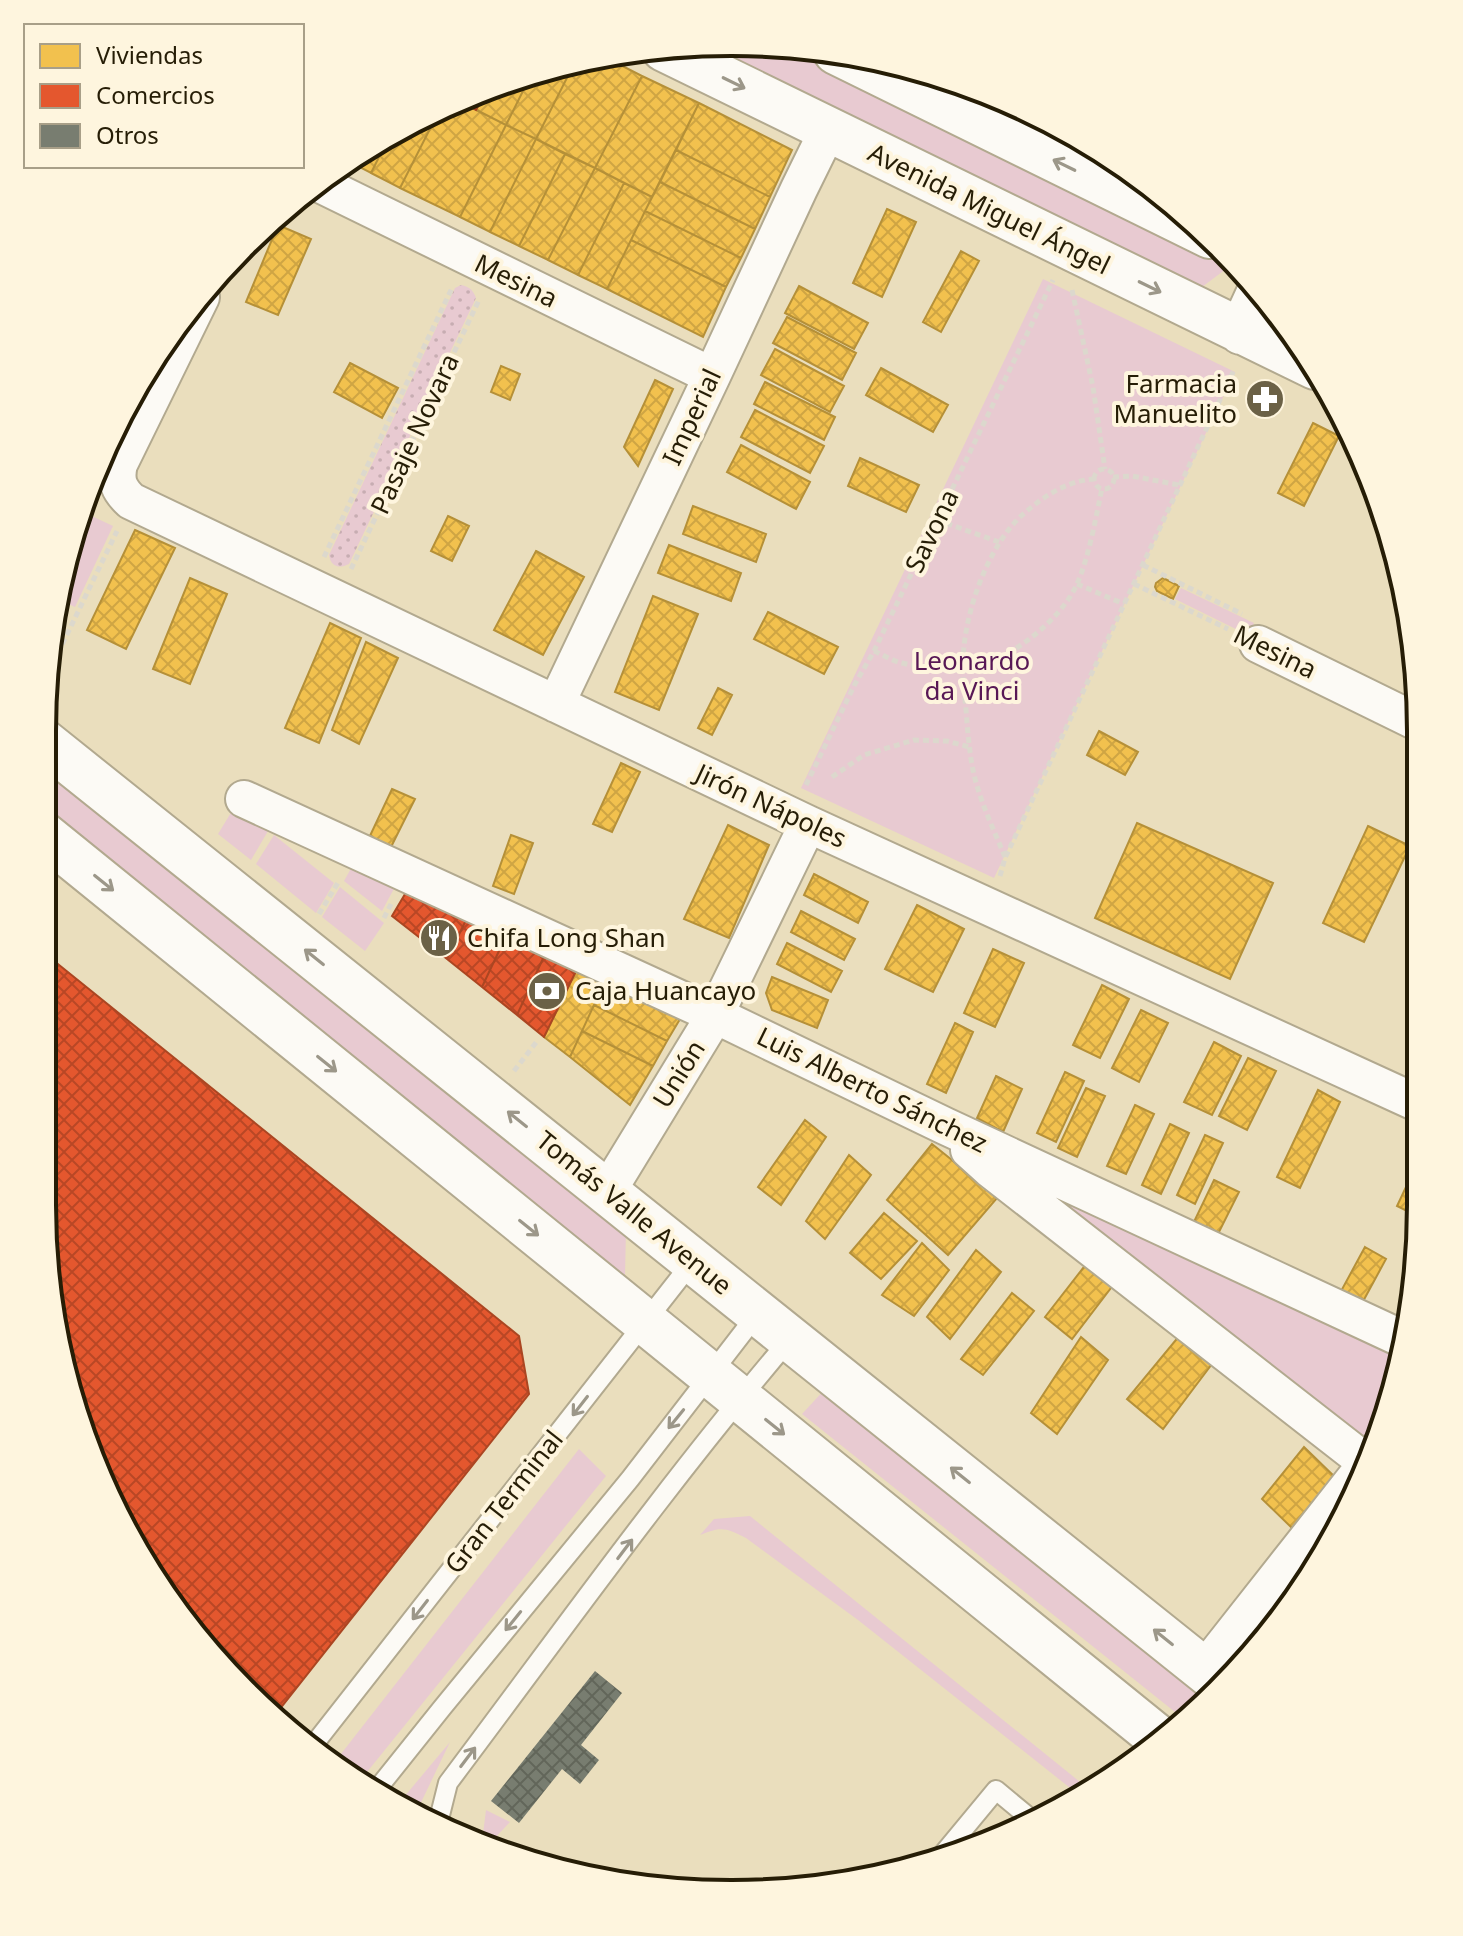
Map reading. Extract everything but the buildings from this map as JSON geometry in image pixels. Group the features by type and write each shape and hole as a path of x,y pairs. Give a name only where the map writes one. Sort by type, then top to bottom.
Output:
{"main road":[{"name":"Avenida Miguel Ángel","path":"681,58 1293,357"},
{"path":"877,72 1164,213"},
{"path":"1246,334 1255,305"},
{"name":"Tomás Valle Avenue","path":"56,751 1213,1677"},
{"path":"56,845 1152,1733"}],"street":[{"name":"Imperial","path":"556,704 828,130"},
{"name":"Mesina","path":"330,189 712,376"},
{"path":"131,501 117,485 119,464 176,347"},
{"name":"Jirón Nápoles","path":"131,501 800,819 1407,1098"},
{"name":"Mesina","path":"1255,632 1407,716"},
{"name":"Luis Alberto Sánchez","path":"244,799 715,1015 1394,1335"},
{"name":"Unión","path":"607,1192 715,1015 800,819"},
{"path":"945,1126 990,1169 1358,1456"},
{"path":"1218,1672 1333,1511"}],"lane":[{"name":"Gran Terminal","path":"318,1739 693,1261"},
{"path":"382,1783 630,1479 725,1387 774,1326"},
{"path":"440,1814 448,1783 653,1512 725,1387 774,1326"},
{"path":"952,1843 996,1790 1024,1813"}],"path":[{"name":"Savona","path":"800,819 855,684 874,651 1067,246"},
{"path":"323,593 480,263"},
{"name":"Pasaje Novara","path":"323,593 480,263"},
{"path":"1072,290 1093,387 1105,469"},
{"path":"991,908 1005,858 1180,486 1246,334"},
{"path":"1105,469 1111,472 1114,481 1111,486 1102,488 1094,479 1096,473 1105,469"},
{"path":"1113,477 1132,476 1180,486"},
{"path":"1005,858 978,788 969,747 962,670 963,645 970,612 990,556 1008,528 1054,490 1094,479"},
{"path":"874,651 901,663 962,670 994,660 1025,642 1057,615 1077,584 1102,488"},
{"path":"62,645 131,501"},
{"path":"937,520 999,542"},
{"path":"1143,565 1255,632"},
{"path":"1077,584 1124,604"},
{"name":"Mesina","path":"1134,584 1255,632"},
{"path":"832,777 864,755 914,740 947,741 969,747"},
{"path":"316,918 346,870"},
{"path":"512,1074 538,1040"}],"green space":[{"path":"714,56 813,61 1212,257 1224,270 1194,293"},
{"name":"Leonardo da Vinci","path":"1043,279 1235,372 994,878 801,788"},
{"path":"461,285 471,289 476,298 349,564 336,566 329,555 455,288"},
{"path":"91,516 113,526 75,607 68,604 69,600"},
{"path":"1181,588 1254,623 1248,635 1175,599"},
{"path":"56,770 626,1230 625,1276 56,818"},
{"path":"237,806 268,831 251,860 218,834"},
{"path":"274,835 334,883 316,913 256,864"},
{"path":"354,863 397,883 382,911 344,881"},
{"path":"340,887 384,923 365,951 322,917"},
{"path":"993,1157 1392,1345 1364,1440"},
{"path":"827,1387 1201,1689 1176,1713 802,1414"},
{"path":"579,1449 606,1476 367,1773 340,1755"},
{"path":"750,1516 1081,1783 1071,1789 858,1620 746,1538 724,1529 700,1535 714,1519"},
{"path":"450,1742 420,1804 405,1796"},
{"path":"486,1810 510,1822 496,1837 483,1833"}],"place":[{"name":"Farmacia Manuelito","path":"1265,399"},
{"name":"Chifa Long Shan","path":"439,938"},
{"name":"Caja Huancayo","path":"547,991"}]}
